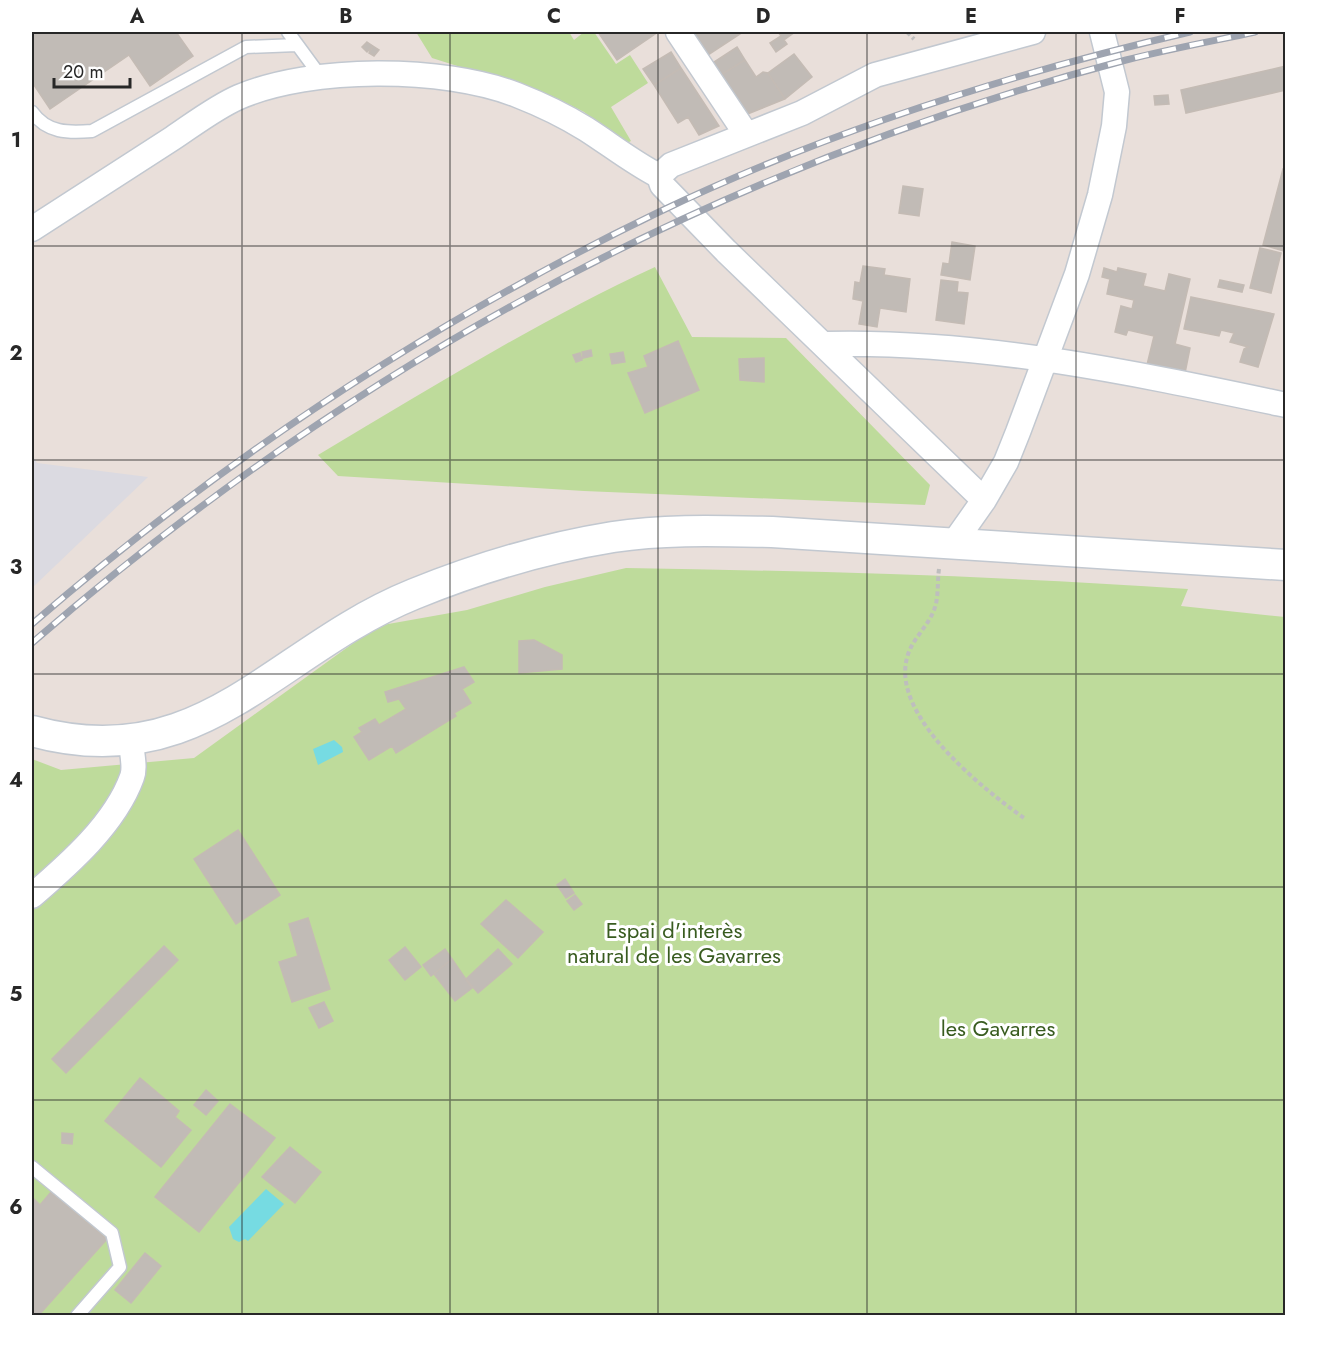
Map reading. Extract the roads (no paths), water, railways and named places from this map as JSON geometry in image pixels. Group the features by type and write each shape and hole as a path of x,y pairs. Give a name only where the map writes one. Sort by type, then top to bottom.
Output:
{"street":[{"path":"678,32 746,134"},
{"path":"659,176 671,165 802,113 875,75 1033,32"},
{"path":"953,544 984,500 1010,452 1084,252 1100,195 1114,126 1117,92 1102,32"},
{"path":"32,229 232,100 270,86 321,77 374,74 428,76 498,89 542,106 586,129 629,160 659,176 662,185 726,251 825,344 984,500"},
{"path":"825,344 870,343 958,349 1121,371 1286,405"},
{"path":"32,731 77,740 131,740 180,729 207,718 326,641 410,596 501,563 556,548 614,537 709,531 1286,565"},
{"path":"32,896 56,875 112,815 133,775 131,740"}],"lane":[{"path":"288,32 321,77"},
{"path":"32,112 39,123 66,133 92,131 246,47 297,45"},
{"path":"32,1167 112,1233 120,1267 78,1316"}],"water":[{"path":"334,740 342,747 343,752 318,765 313,749"},
{"path":"266,1189 284,1204 248,1241 245,1239 239,1242 233,1239 229,1227"}],"railway":[{"path":"32,624 179,505 332,397 492,299 574,254 723,183 920,107 1054,66 1190,32"},
{"path":"32,643 154,543 280,450 410,365 545,288 684,219 827,158 974,105 1126,60 1255,32"}],"park label":[{"name":"Espai d'interès natural de les Gavarres","path":"674,942"},
{"name":"les Gavarres","path":"998,1028"}]}
